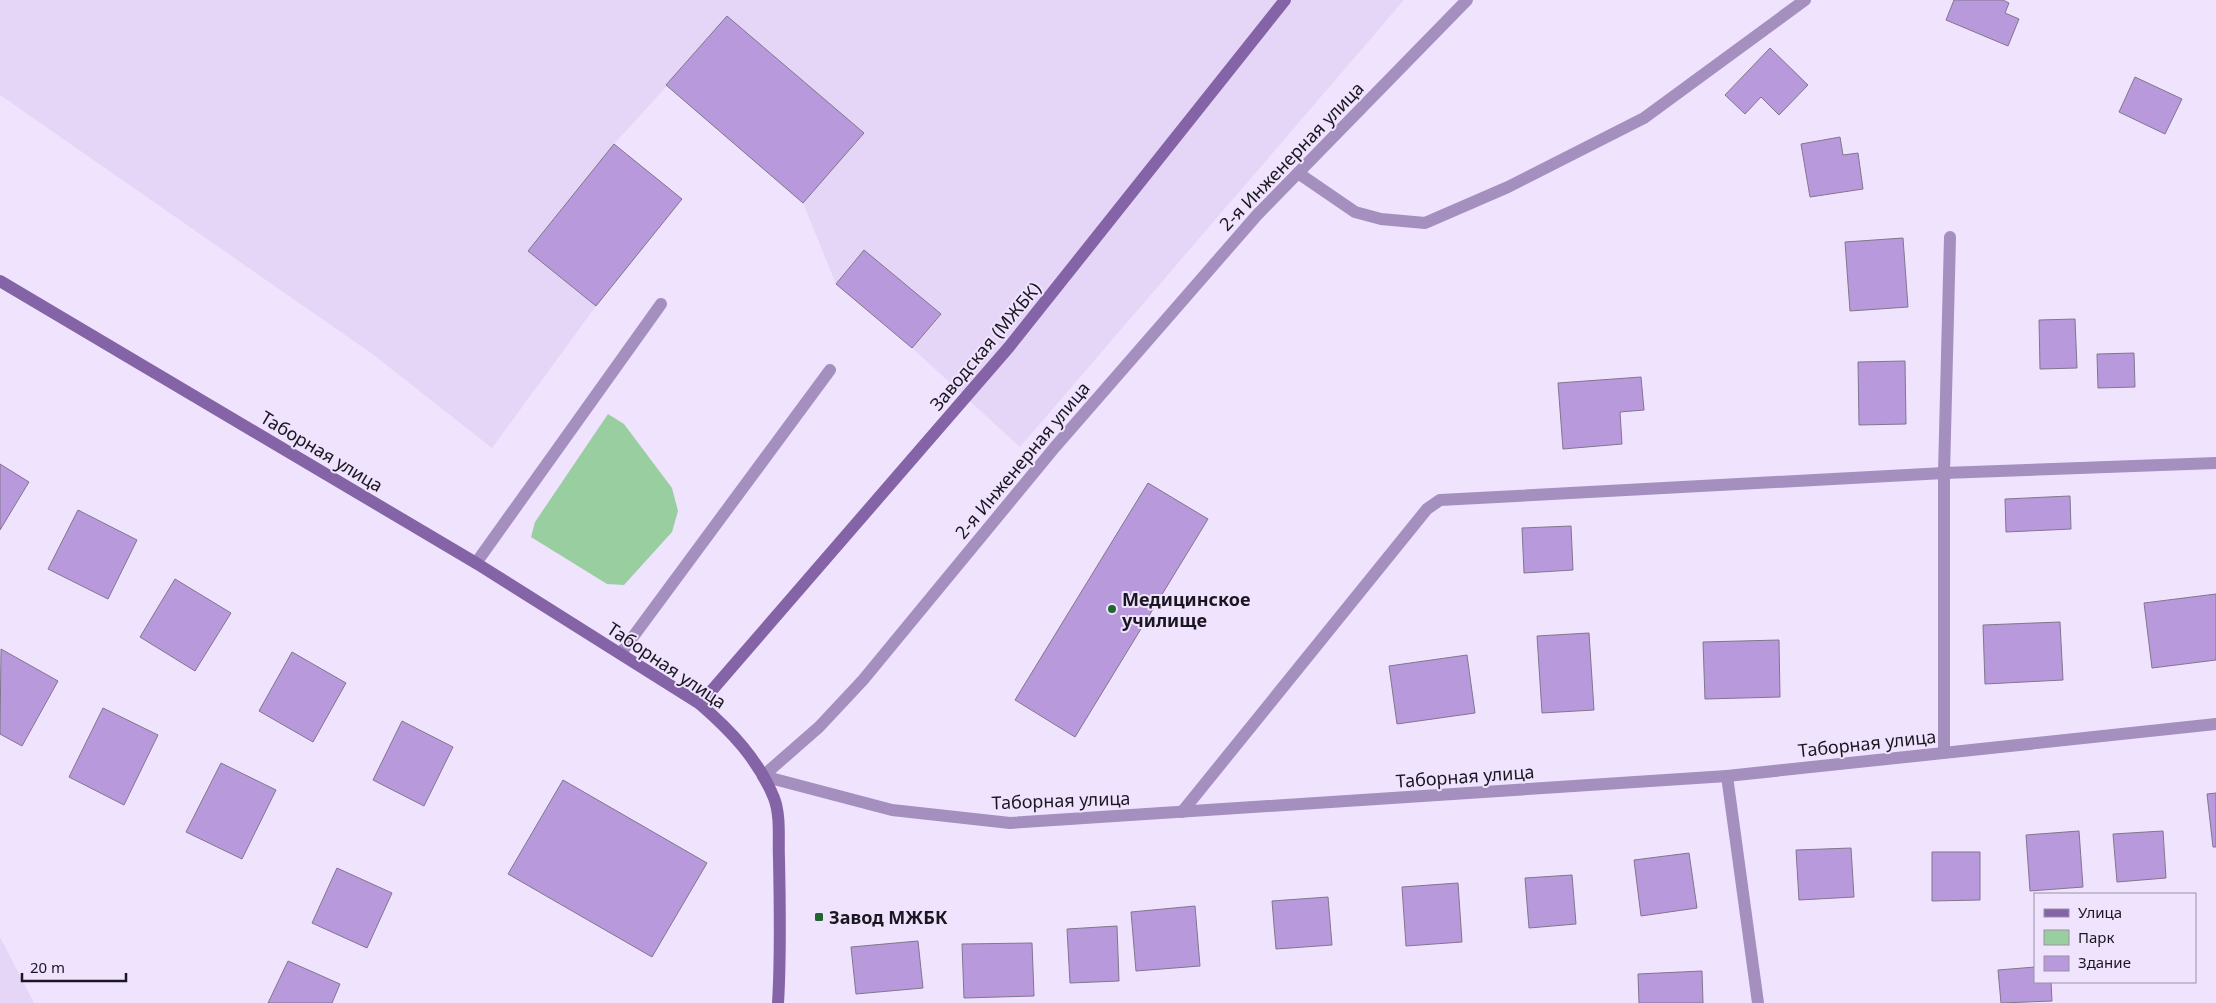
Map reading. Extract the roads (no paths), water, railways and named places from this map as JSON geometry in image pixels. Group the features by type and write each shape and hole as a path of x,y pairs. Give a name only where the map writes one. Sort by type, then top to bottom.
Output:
{"street":[{"name":"Заводская (МЖБК)","path":"700,704 1009,347 1285,0"},
{"name":"2-я Инженерная улица","path":"763,776 819,727 863,680 1055,447 1257,214 1468,0"},
{"path":"1298,173 1354,212 1380,219 1424,223 1508,187 1644,118 1805,0"},
{"path":"1944,752 1944,473 1950,237"},
{"name":"Таборная улица","path":"0,281 476,563 700,704 730,730 763,776 892,810 1010,823 1182,812 1727,776 2216,724"},
{"path":"476,563 661,304"},
{"path":"621,653 830,370"},
{"path":"1182,812 1427,509 1440,500 1944,473 2216,463"},
{"path":"763,776 774,800 778,828 782,949 778,1003"},
{"path":"1727,776 1758,1003"}],"place":[{"name":"Медицинское училище","path":"1112,609"},
{"name":"Завод МЖБК","path":"819,917"}]}
